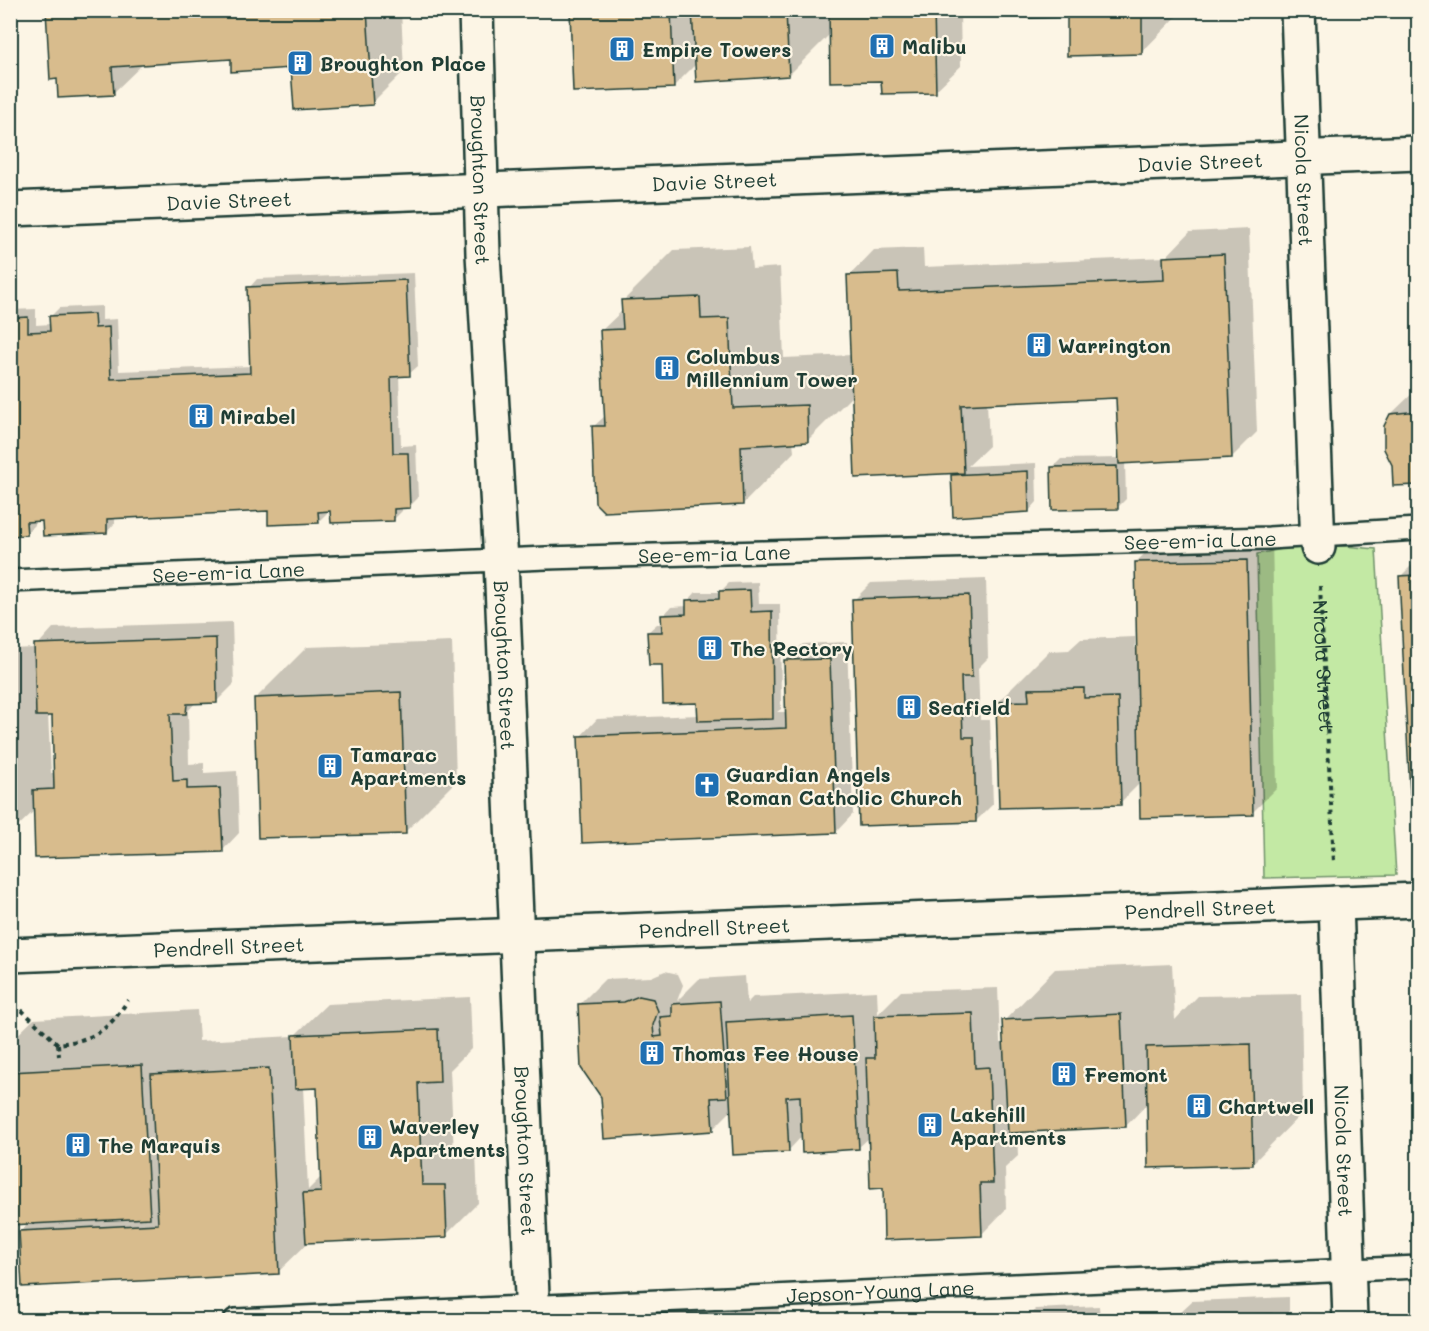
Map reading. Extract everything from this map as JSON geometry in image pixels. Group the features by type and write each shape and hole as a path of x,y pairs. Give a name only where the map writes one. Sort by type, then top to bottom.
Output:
{"street":[{"name":"Broughton Street","path":"476,10 482,190 518,935 533,1313"},
{"name":"Nicola Street","path":"1298,10 1318,540"},
{"name":"Davie Street","path":"10,210 1419,153"},
{"name":"Pendrell Street","path":"10,955 1419,900"},
{"name":"Nicola Street","path":"1336,903 1350,1320"}],"lane":[{"name":"See-em-ia Lane","path":"10,581 501,561 1318,540 1419,529"},
{"name":"Jepson-Young Lane","path":"235,1320 533,1313 1419,1267"}],"path":[{"name":"Nicola Street","path":"1318,540 1336,903"},
{"path":"58,1044 83,1041 114,1023 128,1000"},
{"path":"15,1004 58,1044 59,1056"}],"green space":[{"path":"1344,546 1376,549 1396,875 1264,878 1257,554 1293,547"}],"building":[{"name":"Broughton Place","path":"46,10 367,10 373,105 294,110 291,68 231,72 231,59 112,67 114,95 58,98 57,79 50,80"},
{"name":"Empire Towers","path":"570,10 671,10 674,88 573,92"},
{"path":"692,10 786,10 789,76 696,82"},
{"name":"Malibu","path":"829,10 934,10 936,93 882,94 881,81 830,82"},
{"path":"1028,10 1185,11 1142,12 1142,54 1067,56 1067,17 1029,18"},
{"name":"Warrington","path":"1224,254 1232,458 1119,464 1116,398 961,405 964,473 855,478 847,275 898,273 899,291 1164,280 1163,257"},
{"name":"Mirabel","path":"406,280 410,376 391,377 393,453 408,453 410,508 394,509 394,521 331,523 330,511 318,512 319,523 268,525 268,511 107,519 107,533 43,536 42,521 26,522 27,535 10,536 10,318 28,317 28,332 50,331 49,316 94,314 95,328 109,327 111,379 250,373 247,287"},
{"name":"Columbus Millennium Tower","path":"700,297 701,319 729,318 733,408 807,405 808,442 741,446 743,505 604,512 595,503 592,426 605,426 600,330 623,329 621,300"},
{"path":"1418,411 1418,485 1393,486 1392,465 1384,449 1384,426 1390,414"},
{"path":"1117,466 1118,509 1052,510 1051,467"},
{"path":"1028,471 1029,512 953,517 951,475"},
{"path":"1247,560 1253,815 1140,818 1135,562"},
{"path":"1418,575 1418,793 1410,794 1399,576"},
{"name":"The Rectory","path":"750,590 751,612 772,611 773,719 698,721 697,703 663,704 662,665 649,665 647,632 662,632 661,615 686,614 686,600 719,599 719,591"},
{"name":"Seafield","path":"969,595 972,677 961,677 963,737 974,737 976,822 859,826 852,599"},
{"path":"216,638 217,703 187,704 186,714 170,714 173,781 187,780 187,789 220,788 223,852 35,858 33,790 54,789 52,716 36,716 34,644"},
{"name":"Guardian Angels Roman Catholic Church","path":"830,659 836,833 582,843 578,736 786,728 784,660"},
{"path":"1084,688 1084,698 1118,697 1121,805 999,808 996,702 1029,701 1028,689"},
{"name":"Tamarac Apartments","path":"401,692 406,834 258,838 254,698"},
{"name":"Thomas Fee House","path":"639,996 653,999 658,1011 653,1025 654,1037 662,1036 660,1017 672,1016 672,1004 720,1001 727,1097 711,1098 713,1131 604,1139 601,1097 581,1068 578,1004 624,1002"},
{"name":"Lakehill Apartments","path":"973,1013 975,1068 989,1067 993,1183 980,1183 982,1236 884,1240 883,1188 870,1189 866,1058 875,1058 874,1016"},
{"name":"Fremont","path":"1121,1014 1126,1127 1008,1133 1002,1020"},
{"path":"852,1015 859,1149 802,1153 800,1096 786,1097 789,1152 733,1155 726,1022"},
{"name":"Waverley Apartments","path":"438,1029 440,1082 418,1083 422,1185 445,1185 447,1237 306,1243 303,1193 321,1192 317,1088 295,1089 293,1035"},
{"name":"Chartwell","path":"1250,1044 1253,1165 1148,1168 1146,1047"},
{"name":"The Marquis","path":"142,1065 150,1218 10,1225 10,1072"},
{"path":"269,1068 279,1274 22,1287 19,1231 158,1224 151,1074"},
{"path":"1272,1314 1272,1320 1173,1320 1173,1317"}],"place":[{"name":"Malibu","path":"882,46"},
{"name":"Empire Towers","path":"622,49"},
{"name":"Broughton Place","path":"300,63"},
{"name":"Warrington","path":"1039,345"},
{"name":"Columbus Millennium Tower","path":"667,368"},
{"name":"Mirabel","path":"201,416"},
{"name":"The Rectory","path":"710,648"},
{"name":"Seafield","path":"909,707"},
{"name":"Tamarac Apartments","path":"330,766"},
{"name":"Guardian Angels Roman Catholic Church","path":"707,785"},
{"name":"Thomas Fee House","path":"652,1053"},
{"name":"Fremont","path":"1064,1074"},
{"name":"Chartwell","path":"1199,1106"},
{"name":"Lakehill Apartments","path":"930,1125"},
{"name":"Waverley Apartments","path":"370,1137"},
{"name":"The Marquis","path":"78,1145"}]}
